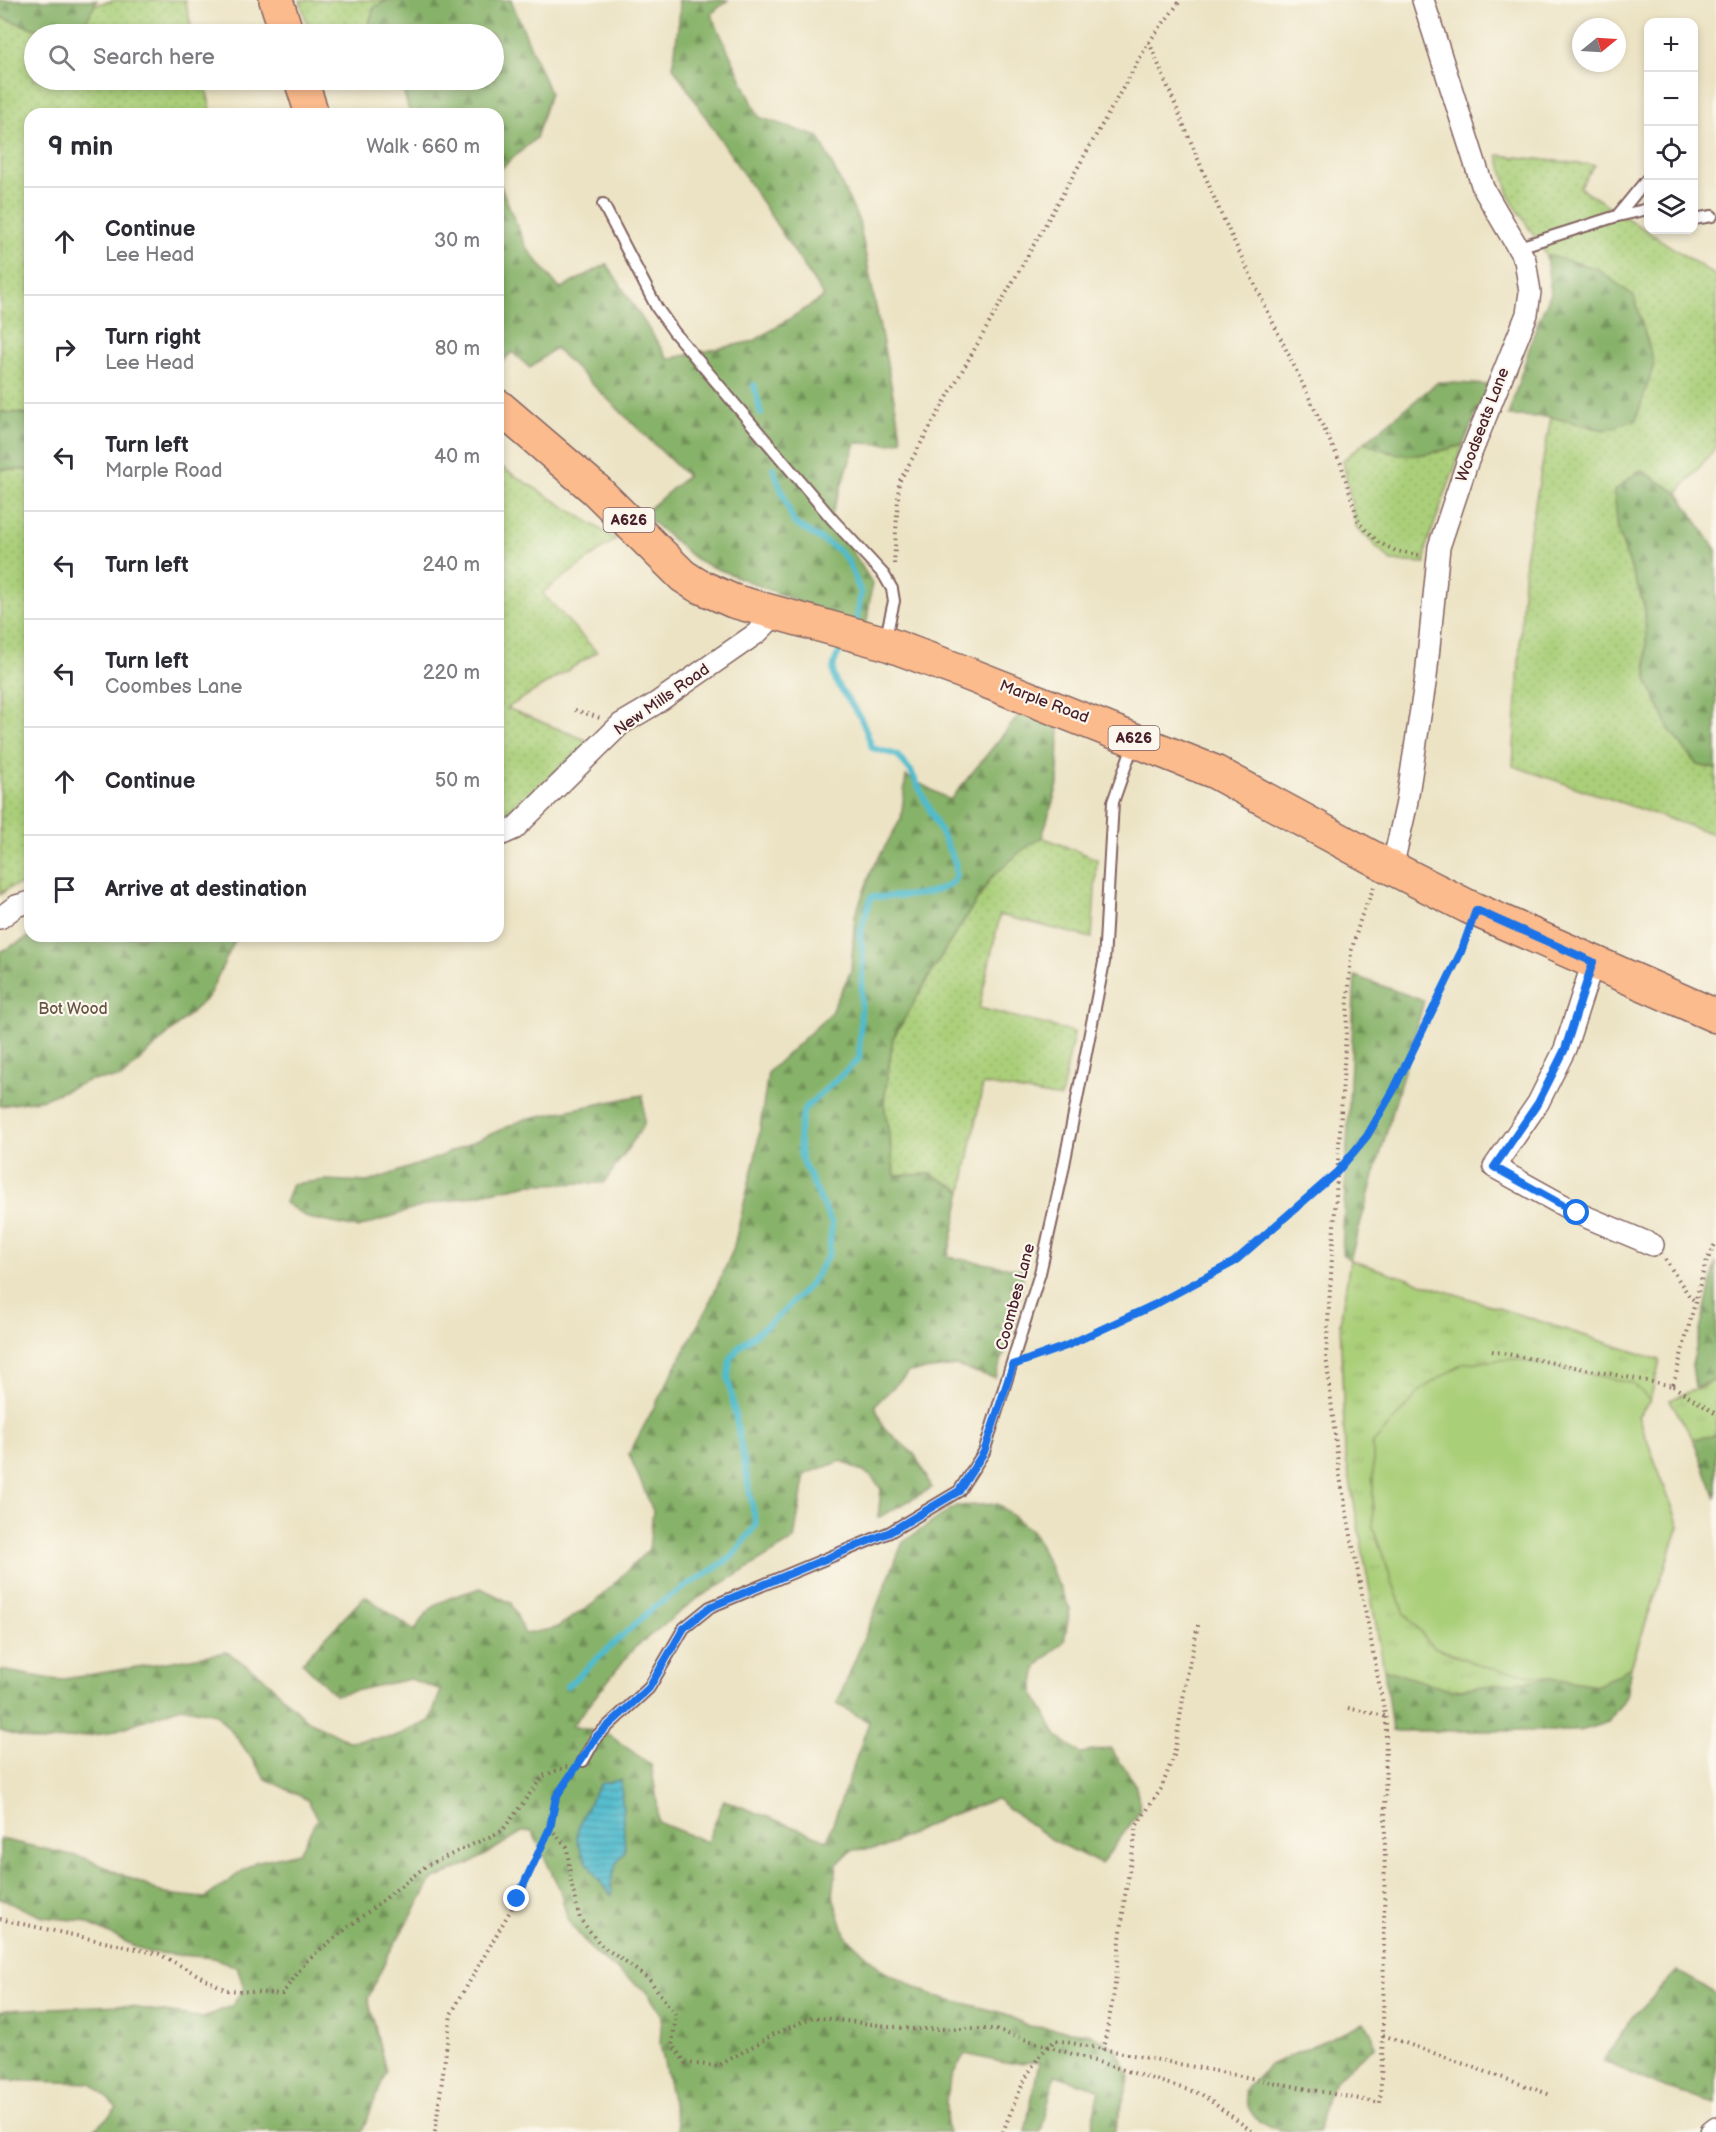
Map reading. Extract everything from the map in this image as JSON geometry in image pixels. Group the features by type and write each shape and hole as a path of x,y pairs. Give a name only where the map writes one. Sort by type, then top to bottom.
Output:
{"main road":[{"path":"276,0 284,24"},
{"path":"304,90 310,108"},
{"name":"Marple Road","path":"504,411 596,489 683,576 697,585 733,601 874,640 1135,739 1215,772 1388,866 1476,910 1716,1016"}],"street":[{"name":"Woodseats Lane","path":"1388,866 1406,807 1426,677 1439,548 1467,463 1527,314 1529,274 1519,247 1483,188 1424,0"},
{"name":"New Mills Road","path":"504,833 514,829 621,724 655,704 757,633 768,622 772,612"},
{"path":"0,918 16,906 24,904"},
{"path":"1593,962 1565,1049 1538,1103 1494,1167 1577,1213 1653,1245"},
{"path":"1711,2132 1716,2128"}],"lane":[{"path":"1617,216 1646,180"},
{"path":"603,204 657,308 674,332 832,519 884,575 892,589 894,601 874,640"},
{"path":"1519,247 1617,216 1644,210"},
{"path":"1698,218 1712,216"},
{"name":"Coombes Lane","path":"583,1761 597,1736 649,1688 684,1628 710,1607 890,1532 959,1491 984,1452 1040,1274 1086,1065 1104,962 1113,802 1135,739"}],"path":[{"path":"892,589 899,482 1149,42 1181,0"},
{"path":"1149,42 1221,214 1341,464 1359,523 1378,542 1396,551 1438,559"},
{"path":"1004,2132 1015,2101 1043,2050 1056,2040 1380,2103 1383,2035 1385,1716 1339,1472 1326,1355 1351,952 1361,917 1388,866"},
{"path":"1013,1365 1066,1346 1154,1305 1234,1262 1337,1172 1367,1136 1393,1091 1461,952 1476,910"},
{"path":"1672,1386 1705,1265 1716,1242"},
{"path":"1653,1245 1695,1301"},
{"path":"1492,1351 1672,1386 1716,1414"},
{"path":"1103,2050 1114,1993 1125,1896 1137,1825 1161,1789 1174,1755 1186,1680 1199,1621"},
{"path":"1348,1708 1385,1716"},
{"path":"435,2132 451,2014 517,1899 550,1828 556,1797 583,1761"},
{"path":"0,1918 159,1954 226,1990 282,1994 308,1959 426,1866 502,1831 543,1776 583,1761"},
{"path":"550,1828 567,1847 571,1883 580,1919 601,1945 649,1979 676,2016 672,2045 686,2062 718,2066 774,2034 813,2017 912,2029 992,2029 1201,2094 1253,2132"},
{"path":"1383,2035 1551,2095"}],"green space":[{"path":"0,0 97,0 85,24 24,25 0,17"},
{"path":"116,0 185,0 191,24 85,24 94,5"},
{"path":"300,0 388,0 374,8 369,24 307,24"},
{"path":"388,0 511,0 550,93 536,138 504,166 504,108 408,108 403,90 504,90 504,24 369,24 374,7"},
{"path":"678,0 728,0 711,14 759,117 819,137 859,221 902,440 889,444 856,443 831,516 872,583 866,629 698,561 643,514 687,476 555,348 530,368 512,352 504,360 504,194 526,247 560,289 607,264 668,359 754,341 824,297 673,67 680,11"},
{"path":"0,17 24,25 24,90 206,90 211,108 24,108 24,414 0,412"},
{"path":"1498,155 1595,165 1579,187 1644,229 1644,234 1651,234 1716,276 1716,447 1678,493 1640,470 1618,531 1645,608 1647,679 1669,729 1697,765 1716,769 1716,835 1513,766 1525,558 1551,417 1605,430 1596,268 1546,255 1510,198"},
{"path":"1546,255 1596,268 1634,296 1654,364 1636,420 1605,430 1551,417 1508,416 1536,327 1551,293"},
{"path":"1438,382 1488,385 1463,445 1424,454 1403,455 1365,442"},
{"path":"0,412 24,414 24,470 0,469"},
{"path":"1365,442 1403,455 1436,452 1463,445 1427,544 1425,563 1391,561 1356,527 1343,460"},
{"path":"0,469 24,470 24,884 8,888 0,895"},
{"path":"504,469 616,539 542,593 597,652 507,708 591,742 504,814"},
{"path":"1640,470 1678,493 1716,550 1716,769 1697,765 1669,729 1647,679 1645,608 1618,531 1614,491"},
{"path":"1024,709 1059,723 1058,785 1042,837 1021,851 991,878 943,953 893,1038 884,1102 895,1176 931,1174 962,1191 948,1257 1024,1270 1014,1327 995,1378 956,1366 909,1372 875,1405 883,1427 915,1455 932,1488 878,1518 881,1489 871,1476 842,1461 805,1474 794,1540 695,1600 633,1649 572,1726 609,1735 651,1765 658,1822 707,1842 724,1800 827,1840 869,1722 837,1704 903,1542 956,1506 998,1504 1034,1534 1070,1609 1064,1641 1037,1666 1033,1691 1057,1736 1080,1753 1110,1748 1135,1783 1141,1810 1101,1864 1049,1838 996,1799 943,1818 883,1848 852,1850 837,1864 833,1896 845,1935 883,1971 932,1995 1006,2014 1028,2026 1088,2033 1115,2047 1130,2077 1114,2132 1091,2132 1099,2089 1055,2075 1041,2132 1025,2132 1039,2062 1005,2063 965,2054 950,2082 946,2100 948,2132 679,2132 660,2044 662,2015 647,1992 595,1954 568,1921 560,1890 532,1831 522,1832 475,1861 432,1880 388,1955 368,1998 386,2072 362,2132 92,2132 117,2108 92,2083 0,2080 0,2012 119,2005 203,2018 233,2005 244,1988 237,1967 214,1958 147,1952 83,1921 43,1917 0,1899 0,1839 85,1858 165,1894 205,1898 255,1862 299,1852 317,1819 308,1800 266,1779 238,1739 216,1714 181,1707 108,1733 40,1742 0,1731 0,1670 58,1680 227,1652 261,1675 305,1719 348,1741 393,1737 430,1721 441,1690 410,1679 335,1695 302,1662 365,1596 415,1631 420,1621 434,1607 450,1598 481,1588 511,1603 525,1634 556,1628 593,1604 649,1549 653,1511 629,1454 708,1306 733,1250 757,1149 768,1072 830,1014 851,971 855,916 872,869 901,819 906,776 950,800"},
{"path":"1042,837 1097,859 1092,938 1000,915 979,1008 1074,1032 1061,1098 983,1084 962,1191 931,1174 895,1176 884,1102 893,1038 991,878 1021,851"},
{"name":"Bot Wood","path":"24,940 24,942 234,942 208,997 121,1078 90,1080 44,1099 0,1106 0,952"},
{"path":"1355,976 1424,1001 1350,1260 1342,1254"},
{"path":"643,1095 644,1125 604,1183 530,1184 423,1206 357,1228 308,1218 285,1203 292,1184 325,1180 368,1182 439,1157 525,1119"},
{"path":"1350,1260 1660,1360 1650,1401 1638,1416 1679,1526 1631,1666 1598,1685 1550,1678 1449,1690 1384,1669 1345,1453 1340,1323"},
{"path":"1716,1262 1716,1380 1695,1387 1692,1365"},
{"path":"1514,1359 1633,1383 1650,1401 1638,1416 1679,1526 1631,1666 1598,1685 1487,1668 1432,1646 1403,1611 1373,1528 1373,1443 1423,1388 1464,1363"},
{"path":"1716,1380 1716,1435 1693,1439 1670,1400"},
{"path":"1716,1435 1716,1499 1693,1439"},
{"path":"1631,1666 1626,1697 1608,1722 1580,1731 1392,1731 1384,1669 1449,1690 1550,1678 1598,1685"},
{"path":"1677,1971 1716,1993 1716,2103 1664,2088 1603,2061 1633,2017"},
{"path":"1364,2023 1372,2032 1375,2047 1351,2065 1335,2082 1326,2102 1319,2132 1279,2130 1260,2122 1252,2114 1244,2090 1270,2065"}],"water":[{"path":"621,1780 625,1851 616,1864 611,1883 612,1896 585,1859 577,1836 582,1817 600,1784"}],"waterway":[{"path":"754,385 761,414"},
{"path":"773,468 794,523 837,549 848,561 861,593 856,624"},
{"path":"567,1686 654,1607 732,1557 756,1525 728,1377 730,1359 740,1346 779,1316 811,1283 829,1254 832,1224 801,1158 799,1133 804,1109 859,1059 863,955 860,934 871,897 924,894 953,882 956,875 955,862 911,771 897,755 872,748 860,717 836,682 833,673 834,665 846,644"}],"route":[{"path":"517,1899 550,1828 556,1797 583,1761 597,1736 649,1688 684,1628 710,1607 778,1581 890,1532 959,1491 984,1452 1013,1365 1066,1346 1154,1305 1234,1262 1337,1172 1367,1136 1393,1091 1461,952 1476,910 1593,962 1565,1049 1538,1103 1494,1167 1577,1213"}]}
